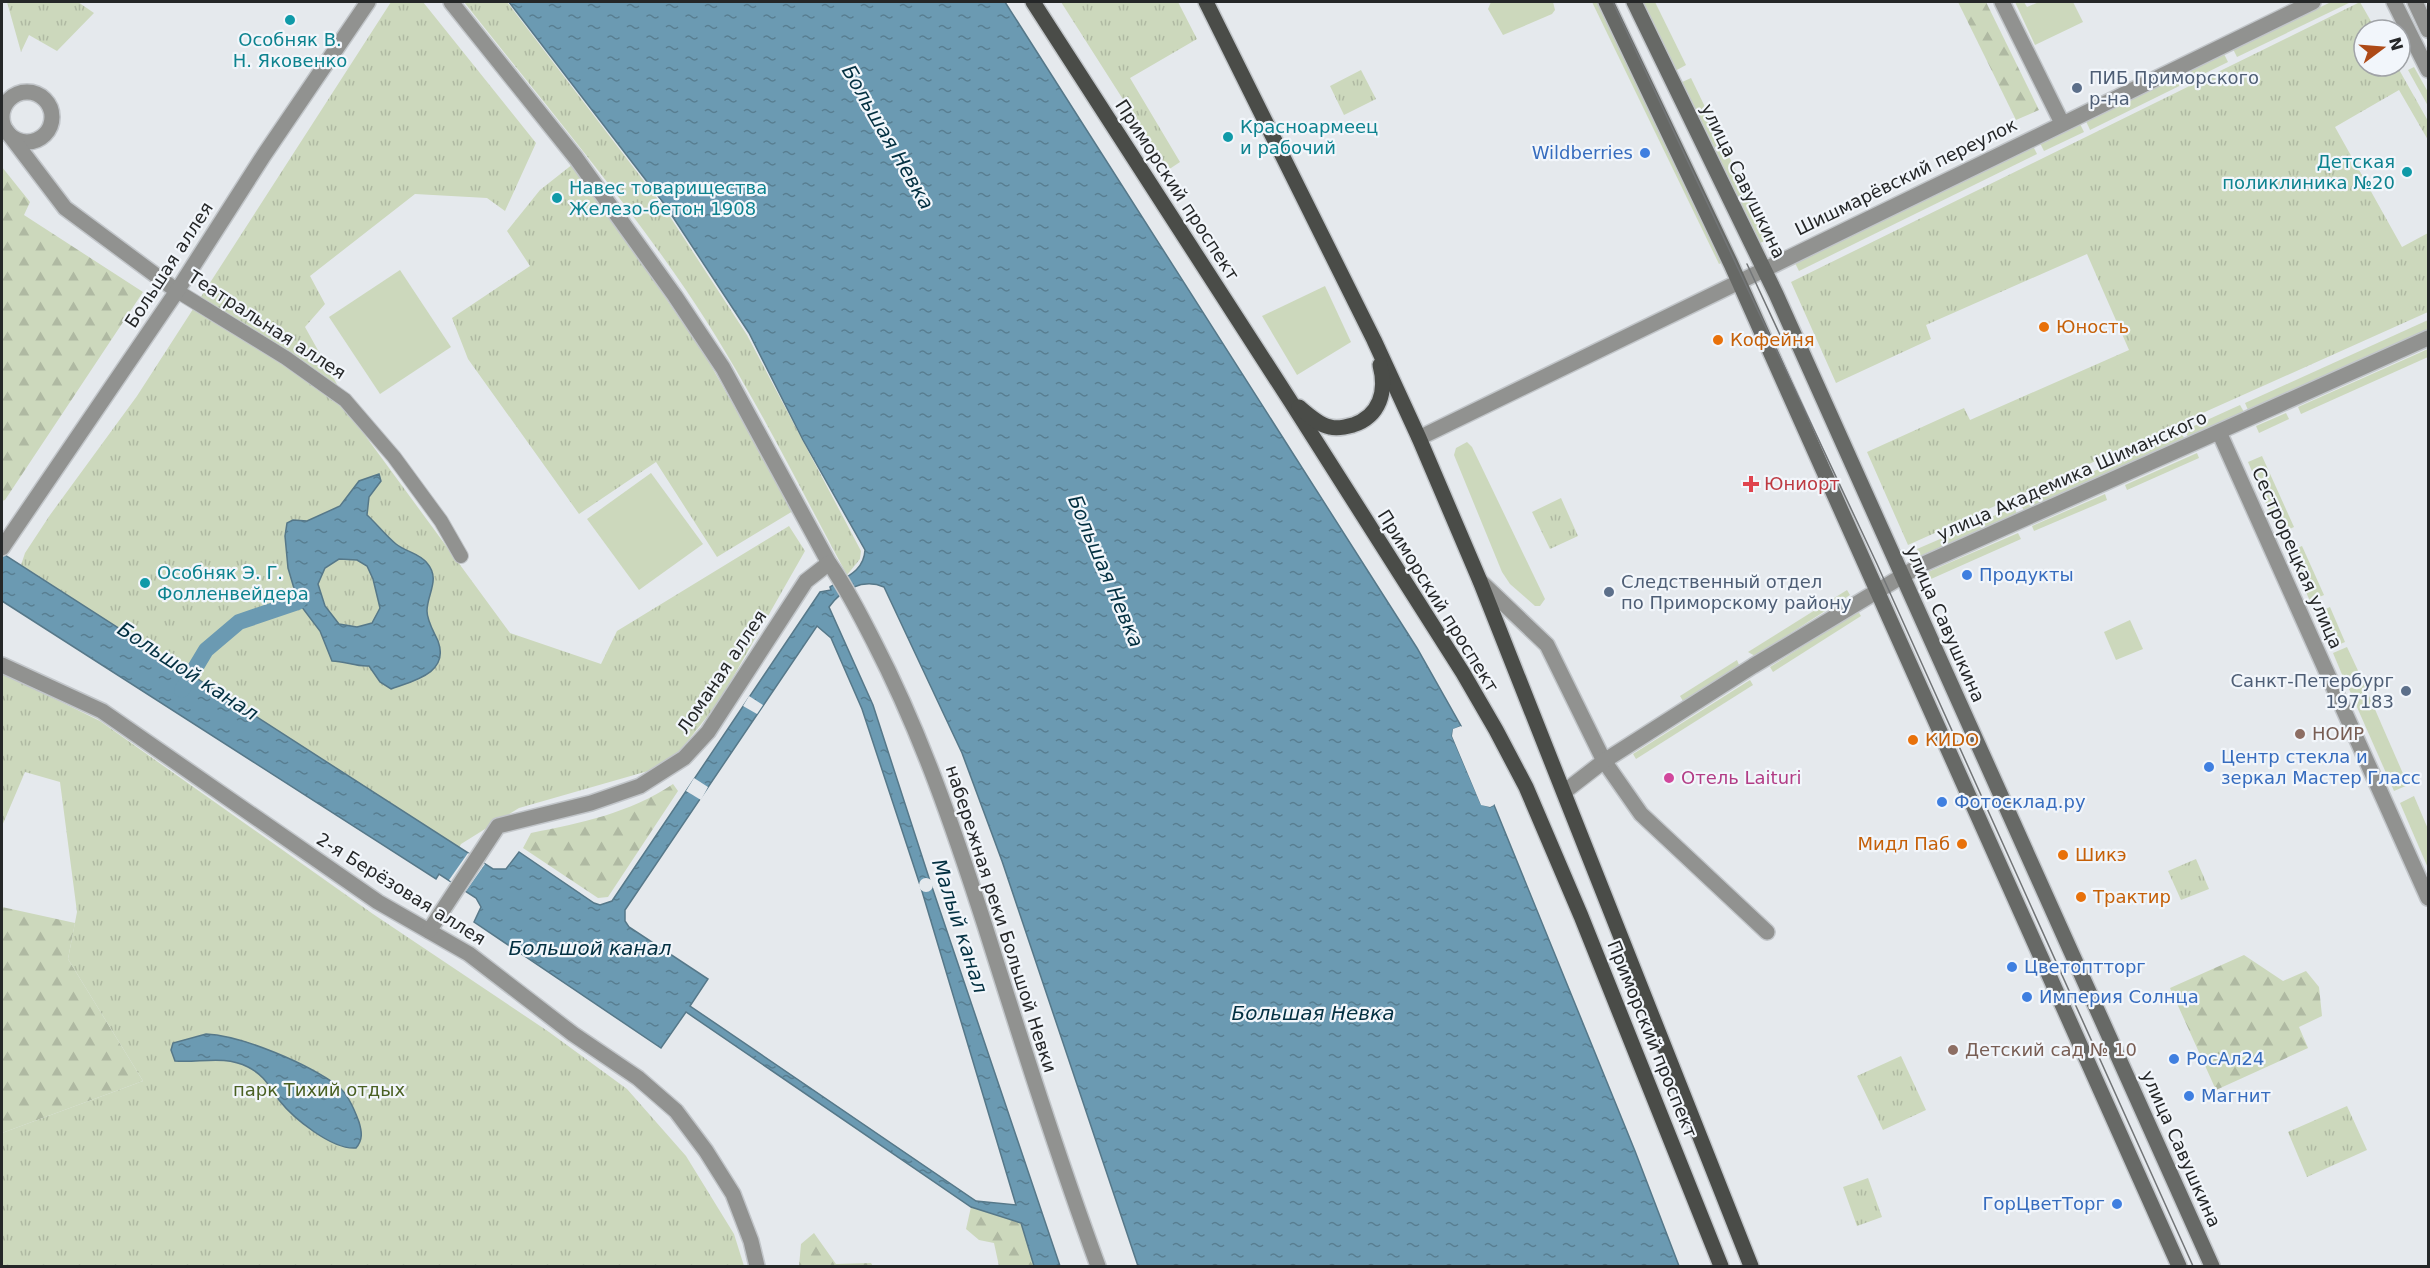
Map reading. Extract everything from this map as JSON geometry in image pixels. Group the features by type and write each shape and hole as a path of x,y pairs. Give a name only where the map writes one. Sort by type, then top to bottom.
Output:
{"main road":[{"name":"Приморский проспект","path":"1033,2 1292,402 1462,673 1526,787 1581,916 1721,1266"},
{"name":"Приморский проспект","path":"1206,2 1374,340 1419,438 1480,581 1748,1260"},
{"path":"1606,2 1737,281 2179,1266"},
{"name":"улица Савушкина","path":"1634,2 1763,268 2212,1266"},
{"path":"1292,402 1330,427 1346,427 1371,414 1378,407 1383,394 1383,376 1374,340"},
{"path":"1748,1260 1758,1266"}],"street":[{"name":"Большая аллея","path":"2,548 177,291 264,155 368,2"},
{"name":"набережная реки Большой Невки","path":"451,2 576,158 669,287 723,368 829,563 844,585 895,683 932,771 1059,1159 1098,1266"},
{"path":"2002,2 2062,123"},
{"name":"Шишмарёвский переулок","path":"1419,438 1763,268 2313,2"},
{"path":"2394,2 2428,70"},
{"path":"2415,2 2428,30"},
{"path":"5,129 2,119 9,99 28,92 41,96 51,108 51,124 41,137 25,148"},
{"name":"Театральная аллея","path":"5,129 25,148 65,208 177,291 286,358 345,400 394,457 441,521 461,556"},
{"name":"улица Академика Шиманского","path":"1564,792 1604,761 1903,575 2428,338"},
{"name":"Сестрорецкая улица","path":"2219,432 2428,898"},
{"name":"Ломаная аллея","path":"429,931 498,826 591,803 640,786 684,758 708,732 806,581 829,563"},
{"name":"Приморский проспект","path":"1480,581 1547,645 1604,761 1641,814 1767,932"},
{"name":"2-я Берёзовая аллея","path":"2,665 102,711 378,902 470,954 573,1034 638,1078 676,1111 733,1194 751,1241 757,1266"}],"green space":[{"path":"7,2 78,2 94,13 57,51 29,35 21,52"},
{"path":"391,2 423,2 536,143 505,211 487,198 415,194 310,276 325,304 305,327 367,438 510,633 601,664 617,631 789,526 805,551 720,700 669,765 519,808 461,844 459,848 21,565 25,553 50,515 137,396"},
{"path":"464,2 507,2 663,206 747,335 861,551 860,559 847,575 750,394 686,290 606,180"},
{"path":"1061,2 1178,2 1197,39 1130,78 1180,162 1168,170"},
{"path":"1491,2 1553,2 1555,10 1552,14 1503,35 1488,9"},
{"path":"1592,2 1599,2 1725,261 1719,264"},
{"path":"1641,2 1655,2 1686,65 1675,71"},
{"path":"1958,2 1986,2 2039,110 2016,120"},
{"path":"2015,2 2024,2 2027,7 2039,2 2073,2 2083,22 2035,45"},
{"path":"2331,2 2351,2 2237,57 2233,49"},
{"path":"2360,2 2369,18 2352,18 2352,78 2404,78 2428,121 2428,140 2399,90 2335,127 2402,247 2428,233 2428,312 1908,545 1867,452 1964,408 1970,420 2129,350 2087,254 1926,325 1931,339 1836,383 1791,282"},
{"path":"2224,54 2228,62 2090,130 2086,121"},
{"path":"2414,67 2428,92 2428,106 2412,77"},
{"path":"1361,70 1376,99 1344,115 1330,86"},
{"path":"1691,78 1769,239 1758,244 1680,83"},
{"path":"2080,124 2084,132 2044,151 2040,143"},
{"path":"2033,146 2037,154 1799,271 1795,263"},
{"path":"573,164 705,355 793,511 717,557 656,462 579,514 468,359 452,318 530,266 507,231 540,190"},
{"path":"2,167 30,202 24,215 143,292 5,500 2,501"},
{"path":"400,270 451,347 380,394 329,317"},
{"path":"1325,286 1351,342 1297,375 1262,316"},
{"path":"2428,320 2428,329 2248,410 2245,403"},
{"path":"2428,349 2428,357 2301,414 2298,407"},
{"path":"2240,405 2244,412 2188,437 2185,430"},
{"path":"2286,413 2289,419 2259,433 2256,426"},
{"path":"2181,432 2184,438 2024,511 2021,504"},
{"path":"1467,442 1472,447 1545,599 1540,606 1535,606 1510,584 1502,572 1454,455 1456,448"},
{"path":"2197,453 2199,458 2127,490 2125,485"},
{"path":"2262,456 2294,527 2279,534 2248,462"},
{"path":"651,473 703,544 639,590 587,519"},
{"path":"2105,494 2107,500 2034,531 2032,526"},
{"path":"1561,498 1578,536 1550,549 1532,512"},
{"path":"2014,507 2017,514 1920,556 1917,549"},
{"path":"2018,533 2021,539 1931,579 1928,572"},
{"path":"2302,546 2324,595 2310,601 2288,552"},
{"path":"1847,590 1850,595 1755,656 1748,652"},
{"path":"2330,607 2345,642 2331,648 2315,614"},
{"path":"1858,611 1861,616 1773,672 1770,667"},
{"path":"2130,620 2143,649 2116,660 2104,632"},
{"path":"2347,647 2361,677 2346,684 2333,653"},
{"path":"1737,660 1739,665 1683,701 1680,696"},
{"name":"парк Тихий отдых","path":"2,673 100,721 373,914 549,1032 627,1089 686,1156 734,1234 744,1266 2,1266 2,1133 143,1081 68,959 77,912 60,782 25,772 2,826"},
{"path":"1750,680 1753,685 1636,759 1633,754"},
{"path":"2363,682 2408,785 2394,791 2349,689"},
{"path":"673,784 678,791 608,897 598,898 523,848 531,833 605,816 657,794"},
{"path":"2414,796 2428,829 2428,868 2400,803"},
{"path":"2196,859 2209,889 2181,900 2168,871"},
{"path":"2,907 75,923 68,959 143,1081 2,1133"},
{"path":"2244,955 2283,981 2306,971 2319,987 2322,1016 2299,1027 2308,1048 2216,1090 2170,988"},
{"path":"1901,1056 1926,1110 1883,1130 1857,1076"},
{"path":"2347,1106 2367,1150 2307,1177 2288,1132"},
{"path":"1868,1178 1882,1217 1857,1226 1843,1187"},
{"path":"971,1207 1021,1223 1034,1266 999,1266 994,1243 979,1240 966,1229"},
{"path":"814,1233 836,1264 871,1263 873,1266 799,1266 801,1244"}],"water":[{"name":"Большая Невка","path":"509,2 1005,2 1417,648 1461,726 1453,730 1452,736 1481,804 1490,807 1494,805 1635,1151 1679,1266 1138,1266 1002,861 962,753 884,587 868,584 853,587 840,595 829,607 873,705 1060,1266 1034,1266 1021,1223 971,1207 686,1012 661,1048 474,922 481,907 476,898 439,874 436,879 2,601 2,553 493,869 506,869 519,852 594,903 600,905 612,901 820,592 831,590 830,587 853,573 861,563 865,550 803,440 749,333 665,205","holes":["817,626 831,638 862,709 921,888 1016,1205 976,1201 690,1006 708,979 629,927 625,921 625,910"]},
{"path":"379,474 381,481 369,497 367,515 396,544 424,560 433,575 427,615 438,641 439,661 434,668 419,679 391,689 380,682 369,666 332,661 320,631 298,602 288,568 285,536 287,523 293,520 307,521 340,506 359,481","holes":["339,559 357,560 367,566 373,579 380,608 372,623 357,627 339,624 325,606 318,584 325,568"]},
{"path":"206,1034 238,1040 275,1052 310,1069 342,1089 361,1129 360,1142 356,1148 336,1144 303,1124 285,1107 262,1077 248,1067 221,1060 175,1061 171,1050 173,1043"}],"pier":[{"path":"749,696 763,705 757,714 743,706"},
{"path":"1461,726 1462,729 1455,732 1455,736 1483,803 1493,802 1494,805 1490,807 1481,805 1452,736 1453,729"},
{"path":"694,778 708,787 701,800 686,791"},
{"path":"468,853 485,864 466,891 449,880"},
{"path":"926,878 931,880 933,885 931,890 926,892 921,890 919,885 921,880"}],"waterway":[{"name":"Большой канал","path":"182,690 206,650 239,622 298,602"}],"tram line":[{"path":"1613,2 1877,564 2193,1266"},
{"path":"1747,264 1781,337"}],"place":[{"name":"Особняк В. Н. Яковенко","path":"290,20"},
{"name":"ПИБ Приморского р-на","path":"2077,88"},
{"name":"Красноармеец и рабочий","path":"1228,137"},
{"name":"Wildberries","path":"1645,153"},
{"name":"Детская поликлиника №20","path":"2407,172"},
{"name":"Навес товарищества Железо-бетон 1908","path":"557,198"},
{"name":"Юность","path":"2044,327"},
{"name":"Кофейня","path":"1718,340"},
{"name":"Юниорт","path":"1751,484"},
{"name":"Продукты","path":"1967,575"},
{"name":"Особняк Э. Г. Фолленвейдера","path":"145,583"},
{"name":"Следственный отдел по Приморскому району","path":"1609,592"},
{"name":"Санкт-Петербург 197183","path":"2406,691"},
{"name":"НОИР","path":"2300,734"},
{"name":"КИDO","path":"1913,740"},
{"name":"Центр стекла и зеркал Мастер Гласс","path":"2209,767"},
{"name":"Отель Laituri","path":"1669,778"},
{"name":"Фотосклад.ру","path":"1942,802"},
{"name":"Мидл Паб","path":"1962,844"},
{"name":"Шикэ","path":"2063,855"},
{"name":"Трактир","path":"2081,897"},
{"name":"Цветоптторг","path":"2012,967"},
{"name":"Империя Солнца","path":"2027,997"},
{"name":"Детский сад № 10","path":"1953,1050"},
{"name":"РосАл24","path":"2174,1059"},
{"name":"Магнит","path":"2189,1096"},
{"name":"ГорЦветТорг","path":"2117,1204"}],"water label":[{"name":"Малый канал","path":"960,926"}]}
